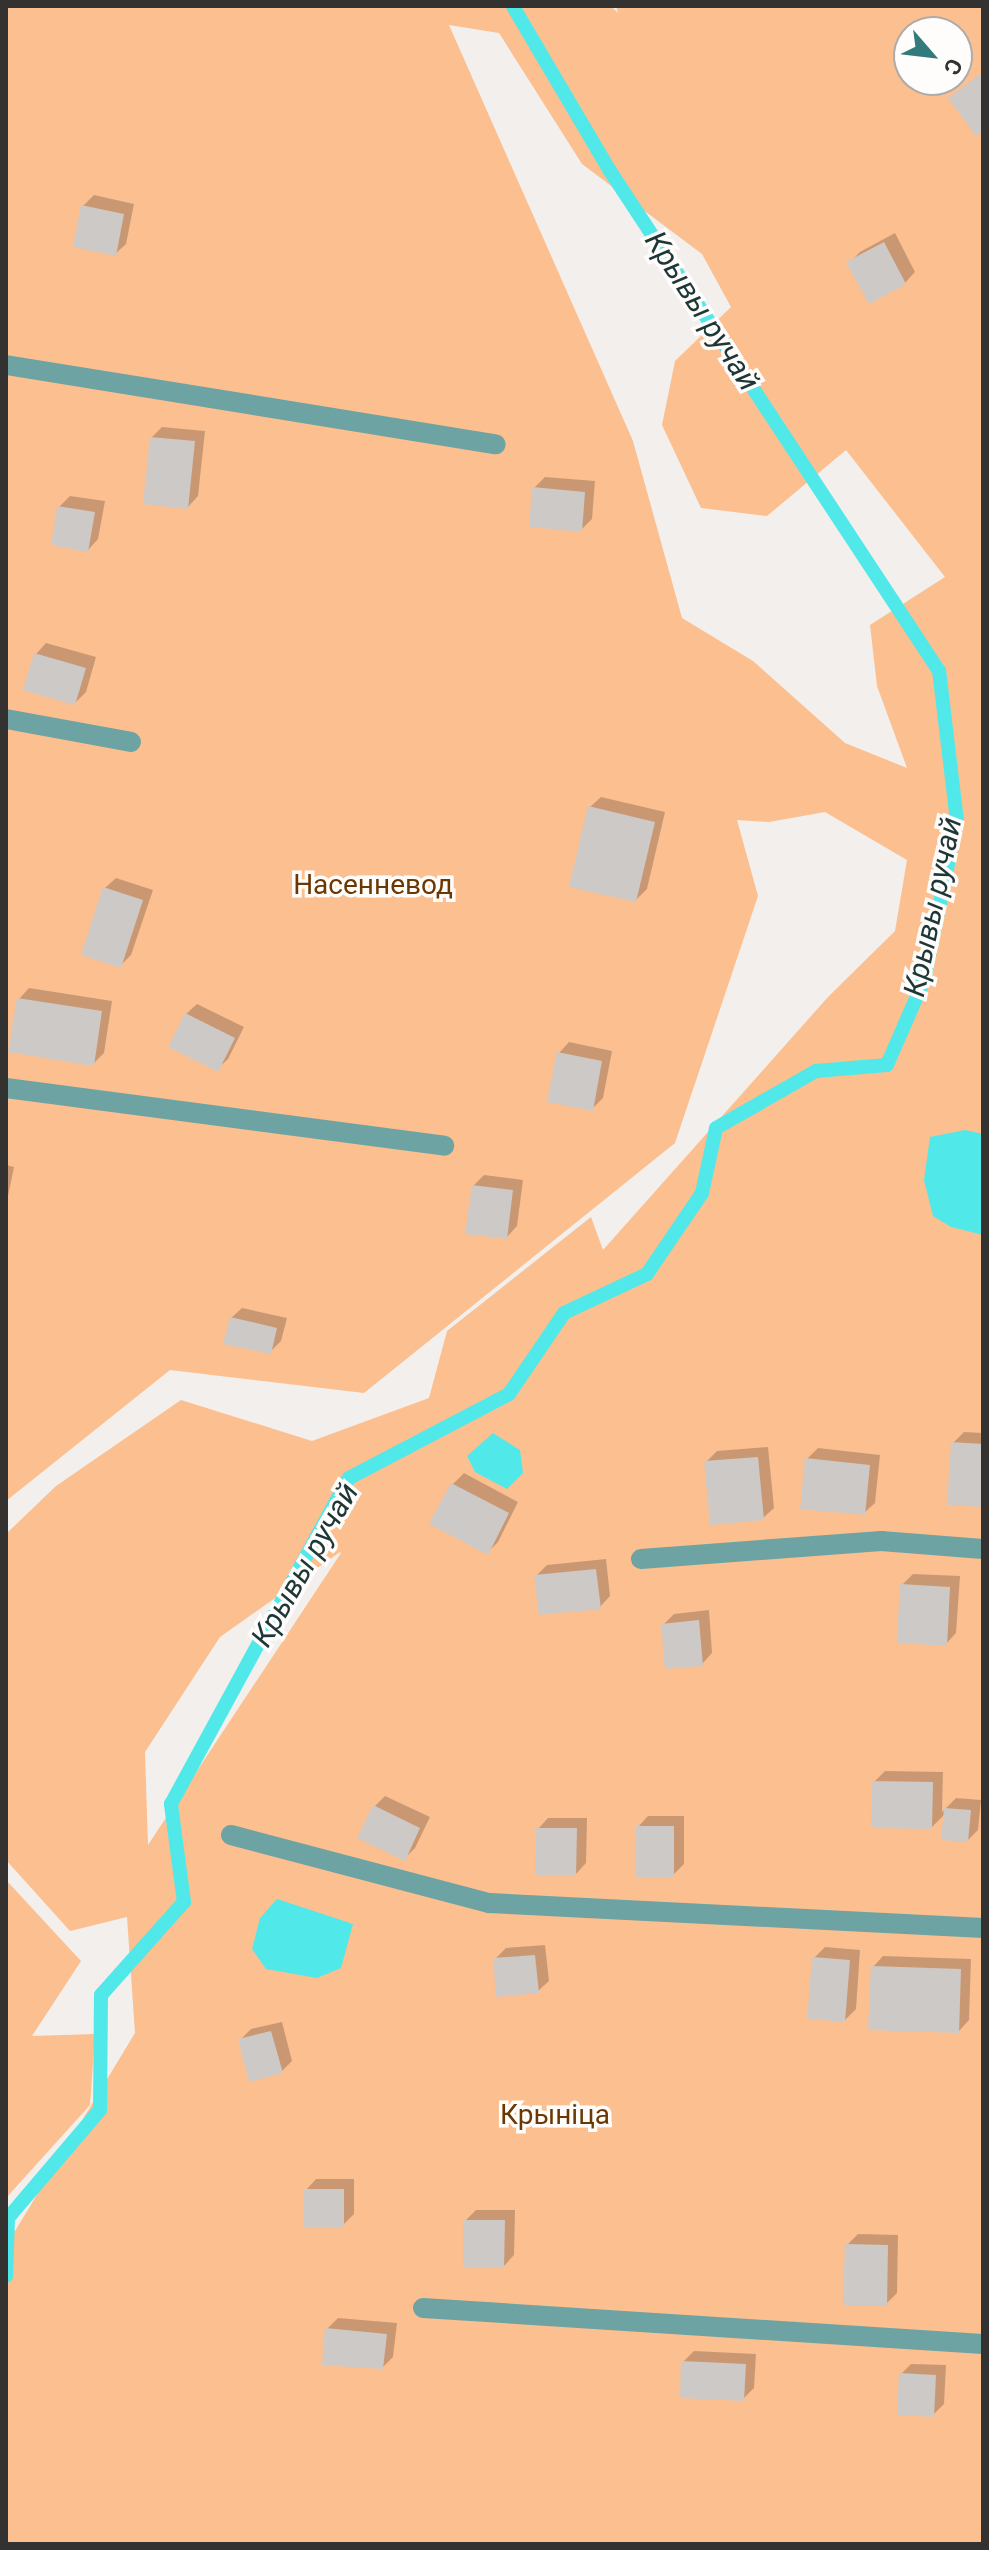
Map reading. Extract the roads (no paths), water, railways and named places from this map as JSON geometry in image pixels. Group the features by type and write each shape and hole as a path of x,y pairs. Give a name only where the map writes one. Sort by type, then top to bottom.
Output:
{"lane":[{"path":"6,365 496,444"},
{"path":"6,719 131,742"},
{"path":"6,1088 444,1146"},
{"path":"641,1559 881,1541 983,1549"},
{"path":"231,1835 489,1903 983,1928"},
{"path":"423,2308 983,2344"}],"water":[{"path":"965,1130 983,1134 983,1235 951,1227 933,1216 924,1180 930,1137"},
{"path":"493,1433 520,1450 523,1473 507,1489 475,1472 467,1456"},
{"path":"277,1899 353,1924 341,1968 317,1978 266,1969 252,1949 260,1918"}],"waterway":[{"name":"Крывы ручай","path":"6,2276 8,2218 100,2110 101,1995 184,1902 171,1804 349,1478 509,1394 564,1313 647,1274 702,1193 716,1128 816,1071 887,1065 924,980 957,821 939,671 610,171 513,6"}],"park label":[{"name":"Насенневод","path":"373,885"},
{"name":"Крыніца","path":"555,2115"}]}
